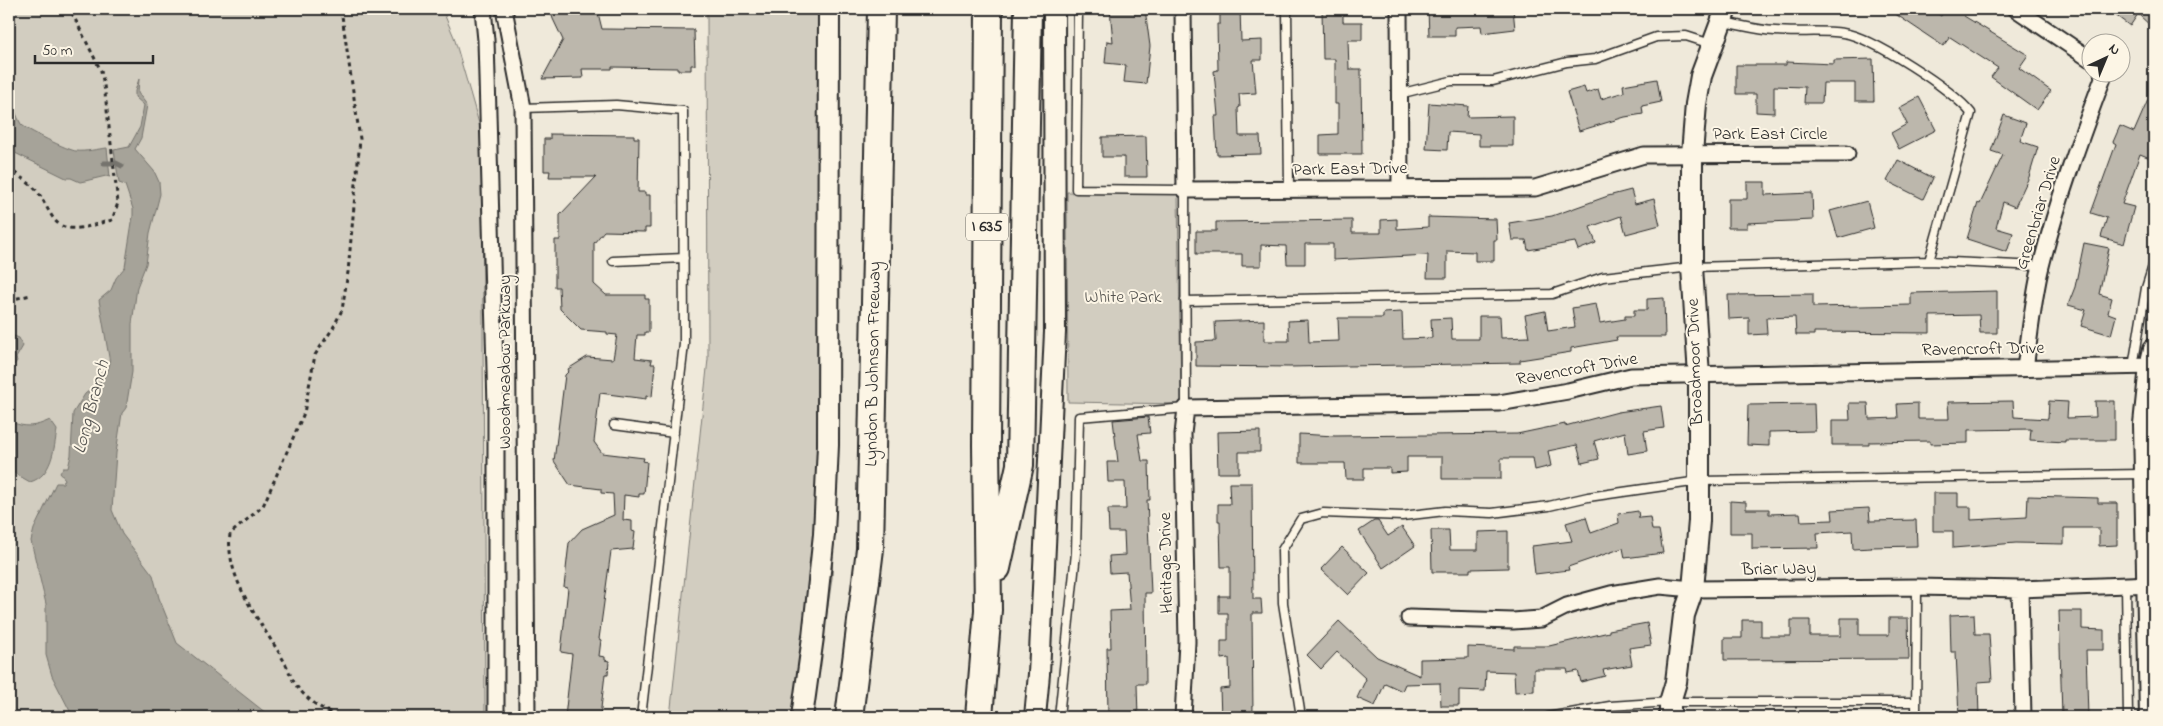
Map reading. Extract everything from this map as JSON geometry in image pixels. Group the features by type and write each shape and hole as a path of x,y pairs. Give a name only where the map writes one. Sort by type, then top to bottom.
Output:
{"highway":[{"name":"Lyndon B Johnson Freeway","path":"849,717 870,549 881,9"},
{"name":"I 635","path":"979,717 988,610 986,445 989,9"},
{"path":"988,610 1020,465 1028,9"}],"main road":[{"path":"802,717 824,534 828,445 828,9"},
{"path":"1035,717 1039,674 1055,332 1054,9"},
{"name":"Broadmoor Drive","path":"1670,710 1676,682 1684,615 1692,589 1699,521 1699,376 1692,267 1692,154 1696,104 1701,76 1723,15"},
{"path":"2148,362 2144,424 2144,474 2151,584 2150,717"}],"street":[{"name":"Woodmeadow Parkway","path":"483,9 487,50 496,406 496,717"},
{"name":"Woodmeadow Parkway","path":"504,9 523,108 527,717"},
{"path":"1183,9 1185,190"},
{"path":"1399,9 1400,188"},
{"path":"2016,9 2080,52"},
{"name":"Greenbriar Drive","path":"2025,368 2035,297 2042,266 2059,206 2102,82"},
{"name":"Park East Drive","path":"1185,190 1535,188 1644,155 1692,154"},
{"name":"Park East Circle","path":"1692,154 1847,154"},
{"name":"Ravencroft Drive","path":"1186,408 1499,402 1568,390 1631,376 2025,368 2148,362"},
{"name":"Heritage Drive","path":"1183,717 1187,642 1183,434 1186,408"},
{"name":"Briar Way","path":"1409,618 1513,621 1541,619 1567,606 1611,594 1660,586 1692,589 1917,587 2020,589 2151,584"},
{"path":"2020,589 2023,717"}],"lane":[{"path":"1059,717 1076,553 1079,417 1186,408 1185,190 1076,189 1078,9"},
{"path":"1287,9 1289,189"},
{"path":"1723,15 1775,32 1846,33 1883,50 1946,88 1964,104 1971,113 1929,261"},
{"path":"1399,94 1451,81 1493,81 1566,62 1595,59 1656,37 1686,36 1713,45"},
{"path":"523,108 616,105 683,111 684,344 641,717"},
{"path":"613,261 684,258"},
{"path":"1185,301 1552,294 1603,278 1692,267 1929,261 2042,266"},
{"path":"2148,362 2146,288 2154,263"},
{"path":"614,425 674,433"},
{"path":"1301,717 1283,603 1282,550 1301,519 1323,513 1402,516 1445,512 1492,513 1549,506 1588,497 1699,481 2144,474"},
{"path":"2126,585 2128,717"},
{"path":"1916,717 1917,587"},
{"path":"1548,717 1610,706 1670,710 1916,702"}],"path":[{"path":"9,167 34,188 46,203 54,220 61,227 74,229 112,220 118,202 101,70 70,9"},
{"path":"341,9 360,139 349,263 342,310 333,328 315,355 304,413 263,506 230,534 228,549 238,582 286,663 296,687 315,705 338,716 346,717"},
{"path":"9,300 31,295"}],"green space":[{"path":"9,9 442,9 454,37 482,134 485,717 9,717"},
{"path":"707,9 834,9 835,493 832,578 812,717 670,717 708,359"},
{"name":"White Park","path":"1067,192 1178,194 1181,404 1068,402"}],"water":[{"path":"9,75 12,101 21,124 38,135 72,150 84,151 107,148 110,177 106,176 80,182 66,178 9,150"},
{"path":"139,79 138,93 147,105 141,138 135,149 154,171 159,182 160,194 150,233 146,264 137,287 132,324 132,372 126,408 122,413 116,453 112,510 122,534 153,575 159,598 177,643 271,717 73,717 52,676 46,655 46,604 31,541 34,529 56,483 63,483 65,479 60,473 63,468 68,468 71,455 73,413 85,394 100,382 107,373 110,363 99,300 111,290 116,278 125,267 133,216 133,209 125,185 119,183 114,150 129,147 140,127 144,105 135,97"},
{"path":"9,334 19,338 23,346 16,358 17,361 14,365 11,365 9,370"},
{"path":"9,418 11,422 26,426 50,420 57,430 51,461 43,474 30,482 9,470"}],"building":[{"path":"550,9 597,9 602,29 694,30 695,65 691,65 691,70 678,70 678,68 612,67 612,69 582,69 583,78 542,79 563,40"},
{"path":"1110,9 1145,9 1150,46 1146,84 1124,82 1126,65 1105,63 1107,41 1113,42"},
{"path":"1220,9 1240,9 1241,41 1262,40 1262,60 1253,60 1256,93 1239,94 1240,107 1238,108 1239,136 1260,136 1261,154 1217,155 1215,116 1218,116 1214,71 1218,70 1217,24 1220,24"},
{"path":"1322,9 1343,9 1343,22 1362,22 1362,40 1348,40 1349,69 1361,69 1362,154 1320,154 1320,135 1338,134 1338,104 1335,104 1335,59 1323,59"},
{"path":"1428,9 1513,9 1515,29 1482,33 1481,26 1455,27 1455,36 1429,36"},
{"path":"1888,9 1930,9 1941,16 1946,9 1959,9 1966,13 1964,16 2028,55 2019,68 2051,91 2037,110 1991,77 1998,68 1950,37 1943,46"},
{"path":"2107,9 2154,9 2154,29 2138,14 2130,26"},
{"path":"1873,59 1874,101 1855,101 1855,83 1823,83 1822,103 1804,103 1805,87 1774,86 1774,113 1756,112 1756,94 1736,94 1736,65 1786,65 1786,62 1834,64 1834,60"},
{"path":"1657,79 1661,102 1642,106 1643,114 1625,117 1579,131 1567,92 1584,87 1586,93 1598,89 1601,99 1624,92 1623,85"},
{"path":"2154,86 2154,148 2150,158 2140,154 2122,204 2134,207 2124,244 2101,237 2107,218 2091,213 2116,144 2113,142 2120,126 2134,132"},
{"path":"1919,97 1936,130 1899,149 1891,133 1907,124 1899,108"},
{"path":"1429,103 1468,106 1467,117 1513,116 1513,146 1479,146 1479,134 1448,132 1447,150 1426,149"},
{"path":"2004,115 2026,123 2020,141 2038,147 2029,177 2015,207 2003,202 1996,228 2013,233 2007,252 1967,239 1978,203 1980,204 2003,155 1991,151"},
{"path":"550,134 634,135 634,138 639,138 638,192 645,192 645,195 650,195 650,228 645,228 645,232 604,231 594,243 594,284 606,295 645,295 645,299 649,299 649,332 645,332 645,335 637,335 635,358 652,360 651,364 655,364 652,397 646,396 646,399 600,393 594,442 602,453 644,458 643,461 647,462 644,494 639,494 639,497 624,495 623,520 632,521 632,531 635,532 633,549 611,551 599,639 601,640 599,656 605,657 605,660 609,661 608,674 605,674 600,717 565,717 572,654 561,652 568,588 564,587 569,543 582,529 614,515 613,494 601,493 601,489 570,485 554,461 565,375 569,371 568,369 587,357 613,359 617,335 607,334 607,332 581,330 560,309 559,287 555,287 555,240 560,240 560,215 596,177 549,177 550,171 544,171 544,139 550,139"},
{"path":"1146,136 1147,177 1124,177 1124,157 1102,157 1102,137"},
{"path":"1898,160 1933,178 1923,199 1887,181"},
{"path":"1747,182 1765,182 1765,195 1812,193 1813,220 1747,223 1747,228 1728,228 1728,199 1747,199"},
{"path":"1631,190 1635,204 1654,199 1660,225 1626,234 1621,216 1590,227 1596,243 1578,250 1575,242 1528,250 1526,240 1512,240 1509,223 1552,216"},
{"path":"1867,201 1874,228 1838,238 1830,211"},
{"path":"1428,217 1496,219 1497,240 1494,240 1494,261 1475,261 1475,252 1447,251 1447,278 1427,278 1428,255 1333,260 1333,244 1305,244 1305,264 1287,264 1286,246 1261,245 1261,266 1242,266 1242,254 1196,254 1196,231 1216,231 1216,222 1352,220 1352,233 1381,233 1381,220 1397,219 1397,229 1428,227"},
{"path":"2084,243 2109,248 2099,294 2112,298 2108,313 2116,316 2111,335 2081,326 2086,310 2068,305 2075,287"},
{"path":"1997,291 1997,333 1980,333 1979,315 1930,316 1930,333 1814,332 1814,335 1796,335 1795,317 1766,318 1767,334 1749,335 1749,318 1729,319 1728,295 1813,294 1813,307 1911,305 1911,293"},
{"path":"1664,298 1665,337 1616,337 1617,340 1571,348 1571,352 1520,360 1520,363 1290,367 1196,366 1196,342 1216,341 1215,322 1264,320 1264,341 1289,341 1288,321 1308,320 1309,342 1339,341 1338,318 1383,318 1383,313 1402,312 1403,339 1432,338 1431,319 1451,318 1452,339 1479,339 1479,316 1500,316 1501,338 1529,337 1525,315 1545,311 1548,331 1575,327 1572,308 1596,304 1600,323 1625,319 1625,316 1634,316 1634,310 1647,310 1647,299"},
{"path":"2013,401 2014,417 2048,419 2049,401 2068,402 2067,418 2096,417 2095,401 2115,401 2115,440 2065,440 2065,442 2030,440 2031,429 1968,430 1968,443 1930,444 1930,441 1869,442 1869,445 1832,445 1832,420 1850,420 1849,403 1868,403 1869,419 1898,418 1897,404 1918,403 1918,419 1949,419 1948,402"},
{"path":"1814,404 1815,431 1769,432 1769,446 1747,445 1748,405"},
{"path":"1661,406 1664,428 1644,431 1647,451 1628,454 1625,432 1594,441 1599,459 1582,463 1577,445 1548,451 1551,466 1535,470 1533,458 1501,458 1501,479 1442,479 1442,457 1407,457 1407,472 1390,473 1390,468 1364,468 1364,479 1346,479 1345,463 1299,463 1299,434 1335,436 1517,434 1565,424 1565,426 1618,412"},
{"path":"1148,417 1150,433 1138,434 1142,461 1149,461 1150,500 1147,500 1151,593 1145,593 1146,684 1137,684 1138,717 1108,717 1107,648 1111,648 1110,611 1130,610 1127,572 1110,573 1109,556 1125,555 1124,532 1109,532 1108,509 1126,509 1125,482 1108,482 1107,462 1118,462 1113,420"},
{"path":"1260,431 1260,452 1239,452 1239,473 1218,473 1217,432"},
{"path":"1229,483 1252,483 1253,599 1261,599 1262,613 1252,613 1253,717 1221,717 1220,689 1230,688 1229,658 1221,659 1221,641 1228,641 1228,613 1219,613 1219,596 1230,596 1230,567 1221,567 1218,504 1230,504"},
{"path":"1933,493 1958,493 1958,507 1971,507 1971,520 2027,517 2028,496 2098,498 2098,503 2117,503 2117,545 2099,546 2099,528 2064,528 2064,544 2016,543 1953,548 1953,531 1933,531"},
{"path":"1730,501 1746,502 1746,509 1769,509 1769,514 1800,513 1801,521 1833,520 1832,510 1869,508 1870,521 1916,520 1917,546 1853,549 1852,531 1817,533 1818,548 1752,549 1752,533 1730,533"},
{"path":"1638,511 1639,518 1650,517 1652,530 1659,530 1663,553 1625,558 1623,548 1568,567 1569,570 1535,574 1532,546 1572,541 1566,523 1586,517 1591,533 1619,523 1618,514"},
{"path":"1374,521 1378,521 1388,536 1402,527 1415,546 1383,568 1359,531"},
{"path":"1431,530 1449,530 1450,550 1478,550 1478,532 1508,531 1508,568 1470,569 1470,572 1432,572"},
{"path":"1342,547 1369,573 1348,595 1321,569"},
{"path":"2059,611 2082,611 2082,629 2104,630 2104,650 2086,650 2088,717 2062,717"},
{"path":"1974,614 1975,634 1989,634 1992,681 1978,682 1979,717 1959,717 1956,652 1951,652 1950,615"},
{"path":"1841,618 1859,618 1859,635 1889,635 1889,618 1908,618 1909,659 1724,660 1724,638 1742,638 1742,620 1761,620 1761,636 1791,636 1791,620 1810,620 1810,636 1841,636"},
{"path":"1339,621 1377,657 1420,676 1420,659 1468,658 1468,647 1514,649 1514,646 1549,646 1609,632 1609,630 1647,623 1651,645 1629,648 1632,665 1603,670 1605,676 1581,682 1578,671 1568,673 1567,669 1534,669 1534,691 1515,692 1514,672 1486,671 1485,691 1459,690 1459,706 1441,706 1440,683 1405,684 1402,691 1385,683 1375,706 1357,698 1366,679 1337,652 1321,669 1307,655"}],"waterway":[{"name":"Long Branch","path":"104,163 116,163 122,166"}]}
